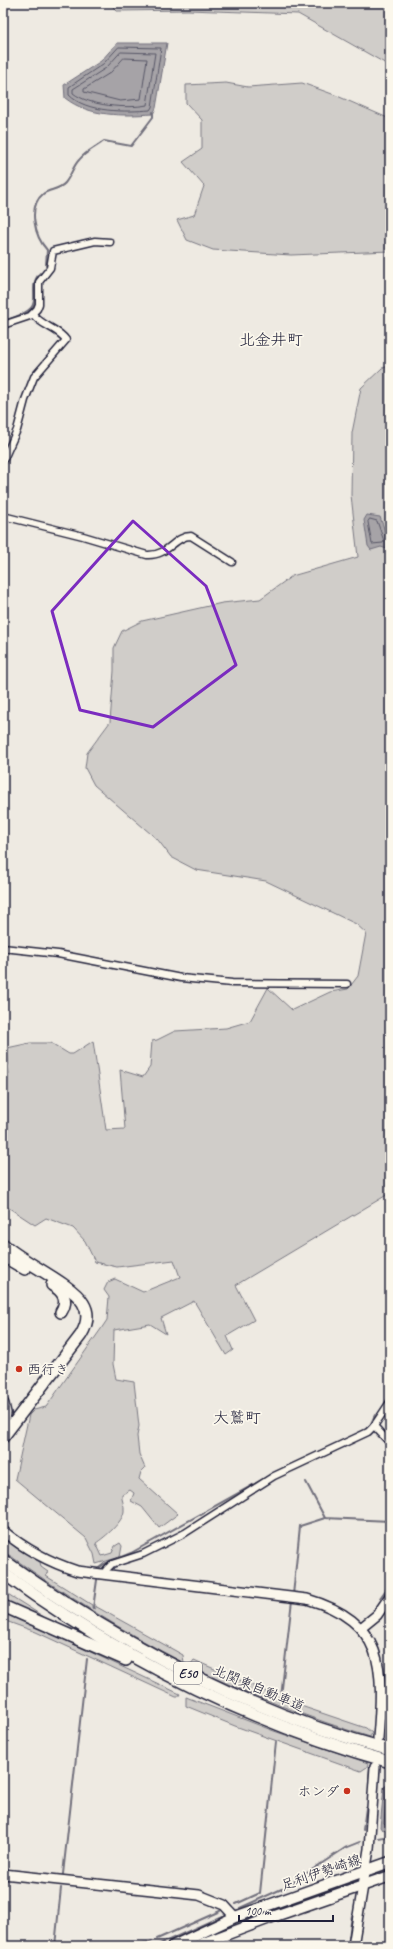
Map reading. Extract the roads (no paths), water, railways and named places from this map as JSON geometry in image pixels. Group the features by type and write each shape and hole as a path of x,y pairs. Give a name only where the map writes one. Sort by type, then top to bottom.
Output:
{"highway":[{"path":"3,1244 27,1262 75,1293 83,1303 87,1316 81,1336 3,1437"},
{"path":"3,1256 63,1293 65,1303 61,1312"},
{"path":"3,1404 5,1413 3,1426"},
{"name":"北関東自動車道","path":"3,1560 58,1598 117,1635 207,1683 296,1720 390,1750"},
{"name":"北関東自動車道","path":"3,1573 45,1603 112,1645 204,1693 294,1731 390,1762"},
{"path":"3,1606 204,1693"}],"main road":[{"name":"足利伊勢崎線","path":"173,1946 235,1917 390,1862"},
{"name":"足利伊勢崎線","path":"196,1946 275,1916 390,1876"},
{"path":"230,1934 235,1917 246,1923 271,1915 275,1916"}],"street":[{"path":"3,326 33,314 39,304 40,278 50,268 53,251 95,241 110,242"},
{"path":"3,461 17,430 25,400 34,377 49,358 64,345 66,340 63,335 37,320 33,314"},
{"path":"3,516 83,536 147,555 155,555 163,552 185,536 191,536 232,562"},
{"path":"3,948 58,954 181,978 225,982 347,984"},
{"path":"106,1575 106,1570 112,1564 143,1554 160,1546 202,1523 274,1476 368,1432 374,1426 390,1402"},
{"path":"374,1426 390,1443"},
{"path":"3,1531 23,1547 46,1560 77,1571 307,1599 326,1604 346,1615 361,1628 377,1659 380,1673 381,1691 378,1738"},
{"path":"361,1628 377,1615 390,1596"},
{"path":"353,1946 369,1849 375,1767"},
{"path":"3,1874 199,1895 224,1904 235,1917"}],"water":[{"path":"117,43 167,43 156,108 153,114 118,115 95,112 74,104 65,98 64,85 101,61"},
{"path":"367,515 380,517 390,545 390,550 381,547 371,550 368,546 364,520"},
{"path":"387,1785 390,1786 390,1828 382,1830 380,1827 384,1787"}],"waterway":[{"path":"46,265 47,250 39,238 34,222 35,206 38,200 45,192 63,185 81,157 104,141 131,146 153,117 153,112"},
{"path":"3,321 22,314 31,308 34,301 36,278 40,273"},
{"path":"347,1439 369,1428 375,1415"},
{"path":"376,1433 390,1448"},
{"path":"99,1568 104,1564 131,1553 274,1473"},
{"path":"306,1482 325,1518 390,1521"},
{"path":"293,1595 300,1526 325,1518"},
{"path":"93,1608 97,1580"},
{"path":"380,1598 390,1584"},
{"path":"281,1697 292,1600"},
{"path":"63,1874 87,1659"},
{"path":"374,1729 374,1736"},
{"path":"236,1904 260,1893 276,1742"},
{"path":"369,1778 370,1766"},
{"path":"363,1830 366,1808"},
{"path":"378,1838 390,1836"},
{"path":"240,1908 286,1887 345,1848 360,1842"},
{"path":"55,1946 61,1888"},
{"path":"157,1939 220,1911"},
{"path":"348,1946 352,1915"},
{"path":"158,1945 222,1916"},
{"path":"140,1946 152,1941"}],"place":[{"name":"西行き","path":"19,1369"},
{"name":"ホンダ","path":"347,1791"}],"district":[{"name":"北金井町","path":"271,339"},
{"name":"大鷲町","path":"237,1417"}]}
